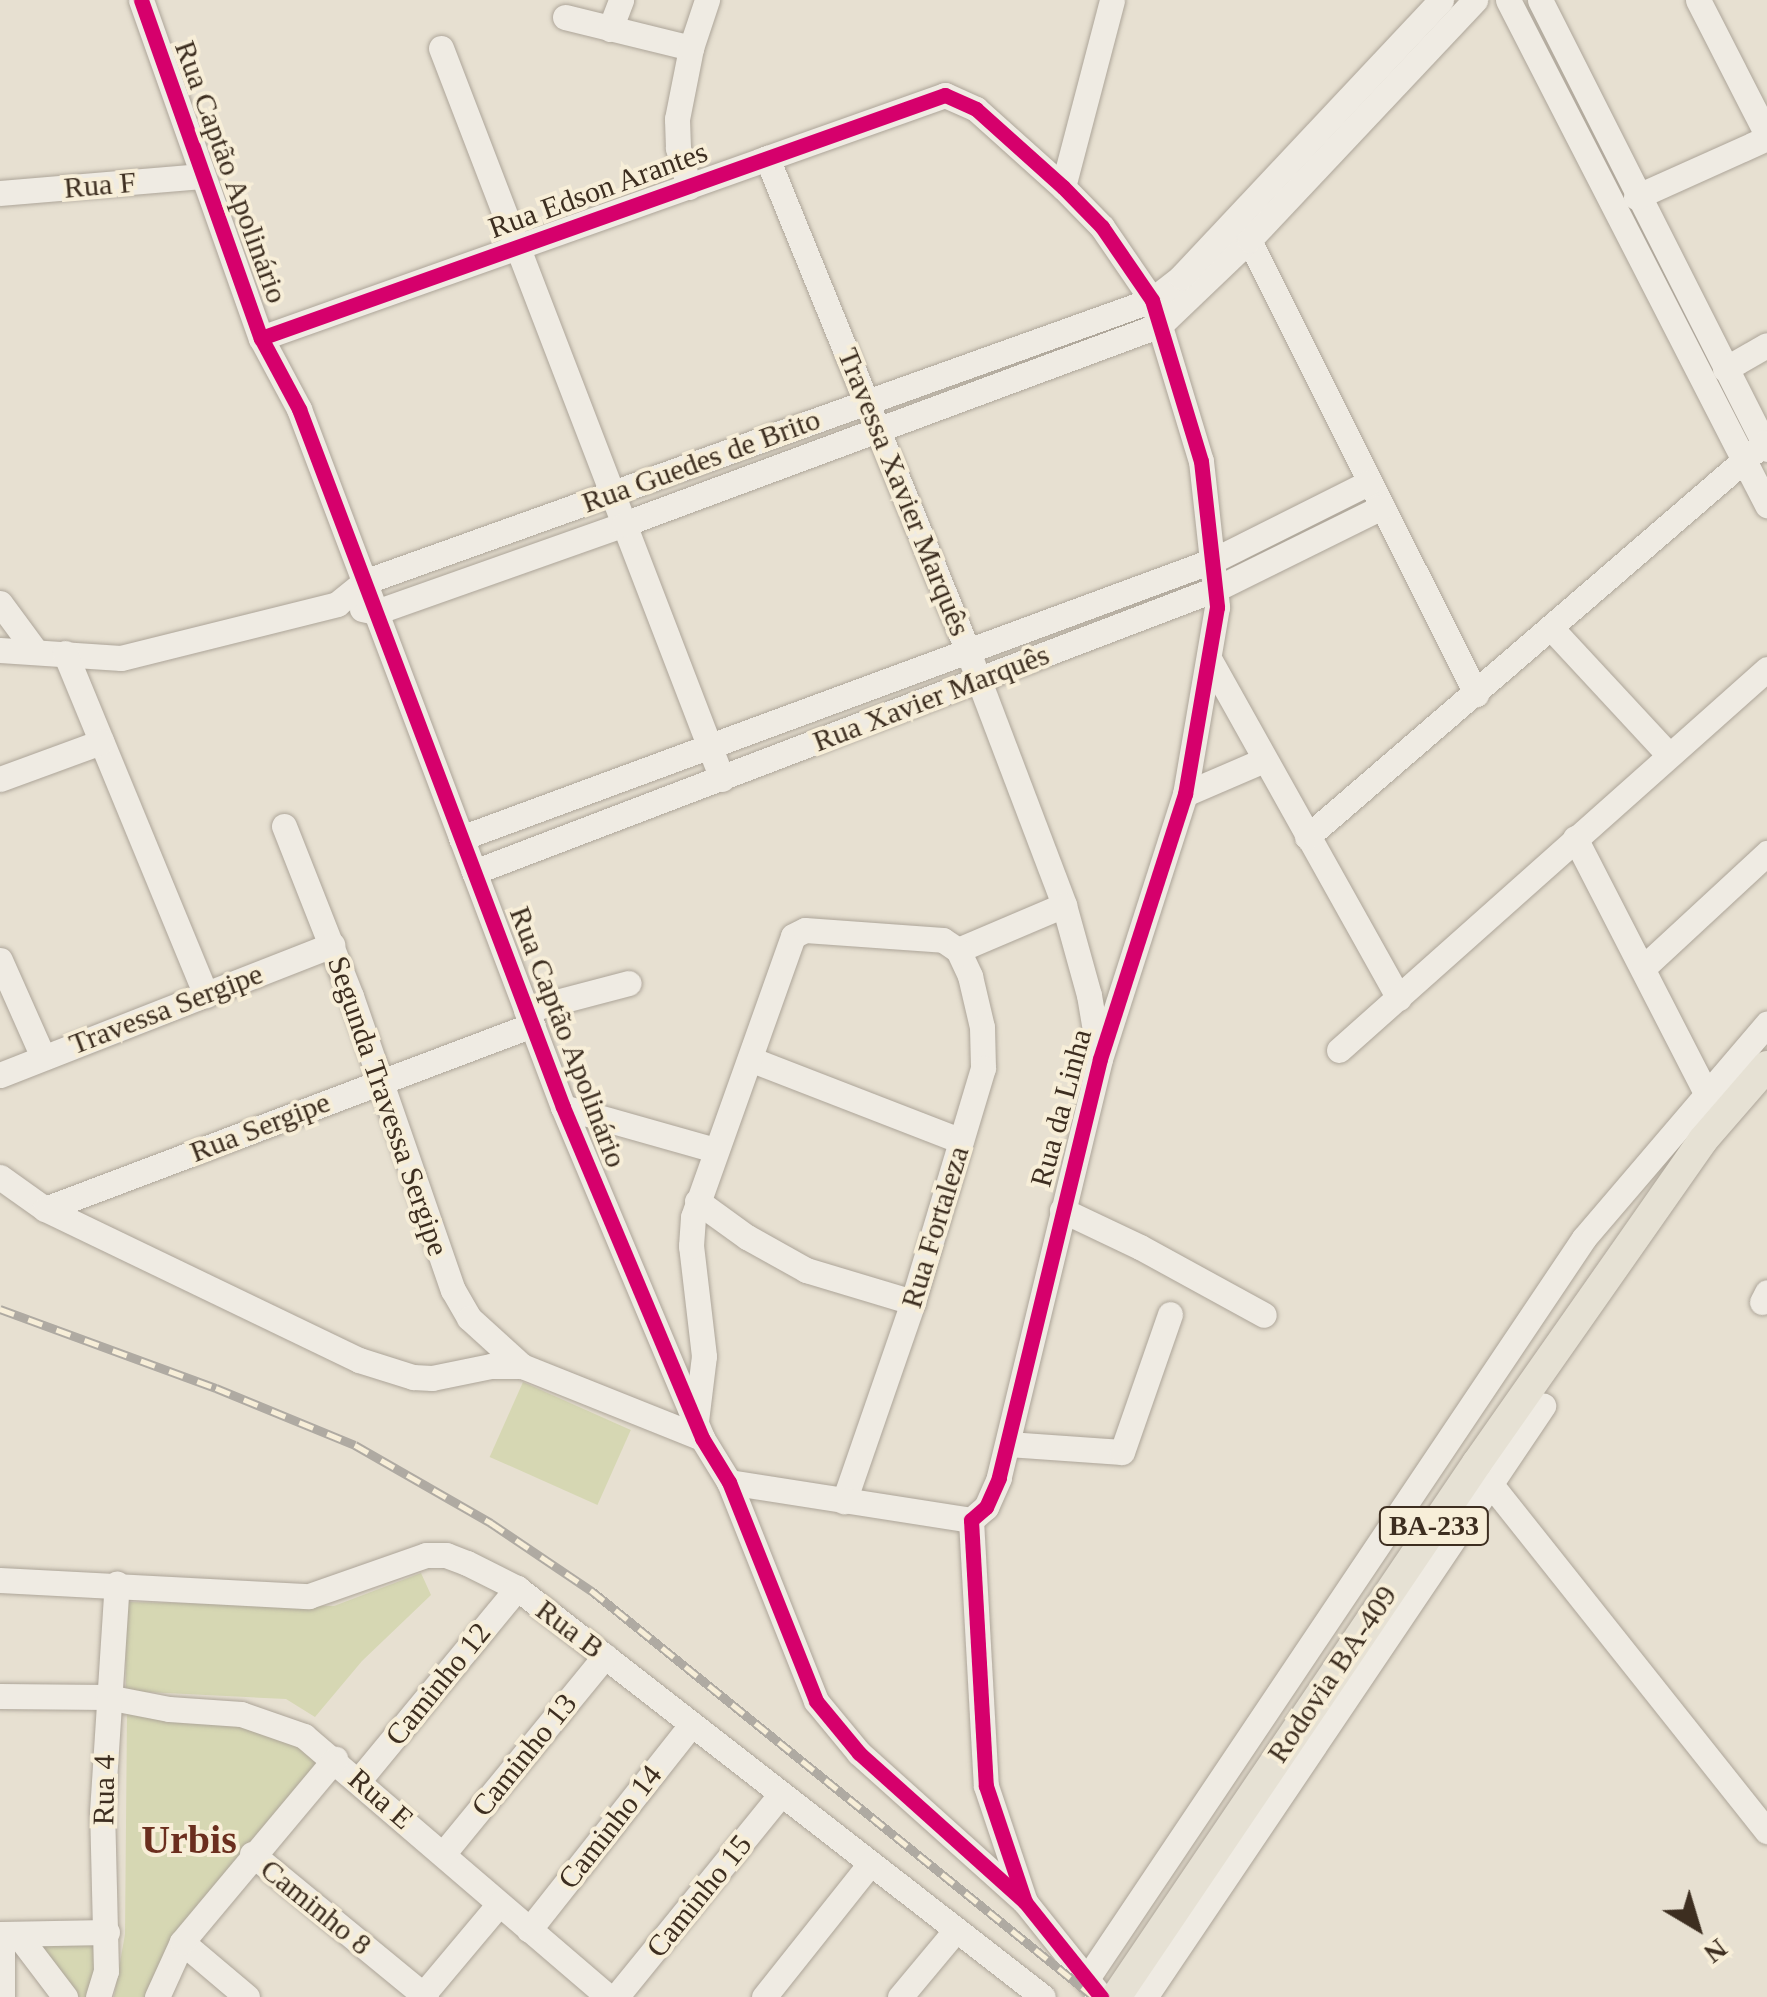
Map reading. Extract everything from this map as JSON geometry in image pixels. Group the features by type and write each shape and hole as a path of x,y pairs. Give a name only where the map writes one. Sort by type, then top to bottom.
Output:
{"main road":[{"name":"Rodovia BA-409","path":"1116,1997 1482,1474 1703,1140 1767,1066"}],"street":[{"name":"Rua Captão Apolinário","path":"140,0 200,176 262,338 299,409 563,1107 699,1430 729,1482 816,1701 859,1752 1025,1902 1094,1987"},
{"path":"610,28 621,0"},
{"path":"689,187 676,134 691,48 707,0"},
{"path":"1063,186 1112,0"},
{"path":"1156,312 1182,277 1441,0"},
{"path":"1156,312 1250,240 1475,0"},
{"path":"1508,0 1758,450"},
{"path":"1540,0 1724,369 1758,450 1767,504"},
{"path":"1636,197 1767,136 1698,0"},
{"path":"564,17 691,48"},
{"path":"440,48 722,779"},
{"name":"Rua da Linha","path":"953,95 976,109 1063,186 1102,227 1156,312 1201,461 1218,588 1211,662 1185,794 1100,1059 1008,1444 992,1495 971,1520"},
{"name":"Rua Edson Arantes","path":"262,338 953,95"},
{"name":"Travessa Xavier Marquês","path":"767,158 968,648 1064,904 1090,995 1100,1059"},
{"name":"Rua F","path":"0,193 200,176"},
{"path":"1250,240 1476,694"},
{"name":"Rua Guedes de Brito","path":"337,604 364,582 868,401 1156,312"},
{"name":"Rua Guedes de Brito","path":"376,612 880,430 1156,312"},
{"path":"1724,369 1767,345"},
{"path":"1306,837 1758,450"},
{"name":"Rua Xavier Marquês","path":"462,838 1214,560 1370,482"},
{"name":"Rua Xavier Marquês","path":"474,872 1218,588 1382,508"},
{"path":"0,603 34,649"},
{"path":"0,650 34,649 121,658 337,604 376,612"},
{"path":"1551,628 1669,755"},
{"path":"65,653 206,995"},
{"path":"1211,662 1398,998"},
{"path":"1338,1050 1767,669"},
{"path":"0,779 101,742"},
{"path":"1185,794 1264,760"},
{"name":"Segunda Travessa Sergipe","path":"284,826 332,944 460,1306 522,1366"},
{"path":"1575,838 1706,1093 1703,1140"},
{"path":"1644,967 1767,853"},
{"path":"0,1177 45,1209 359,1360 413,1377 432,1378 522,1366 699,1430 704,1382 692,1246 697,1200 798,931 943,940 958,950 1064,904"},
{"name":"Travessa Sergipe","path":"0,1074 332,944"},
{"name":"Rua Fortaleza","path":"844,1501 913,1302 980,1082 984,1048 970,976 958,950"},
{"path":"0,960 42,1057"},
{"name":"Rua Sergipe","path":"45,1209 629,982"},
{"path":"1094,1987 1584,1238 1767,1024"},
{"path":"750,1059 962,1141"},
{"path":"563,1107 715,1150"},
{"path":"697,1200 747,1237 806,1270 913,1302"},
{"path":"1062,1210 1140,1246 1264,1314"},
{"path":"1008,1444 1122,1452 1170,1314"},
{"path":"1145,1997 1482,1474 1543,1406"},
{"path":"1482,1474 1767,1831"},
{"path":"729,1482 971,1520 986,1786 1025,1902"},
{"name":"Rua B","path":"0,1580 117,1583 309,1596 426,1555 446,1555 517,1588 1043,1997"},
{"name":"Rua 4","path":"98,1997 106,1971 102,1812 117,1583"},
{"name":"Caminho 12","path":"359,1780 517,1588"},
{"name":"Caminho 13","path":"443,1854 605,1656"},
{"name":"Rua E","path":"0,1696 107,1697 170,1709 242,1714 279,1724 335,1759 529,1930 613,1997"},
{"name":"Caminho 14","path":"529,1930 692,1724"},
{"path":"156,1997 182,1942 335,1759"},
{"name":"Caminho 15","path":"613,1997 781,1794"},
{"name":"Caminho 8","path":"252,1854 423,1996"},
{"path":"764,1997 869,1865"},
{"path":"423,1996 499,1904"},
{"path":"900,1997 955,1931"},
{"path":"6,1934 107,1932"},
{"path":"2,1997 6,1934"},
{"path":"6,1934 65,1997"},
{"path":"182,1942 247,1997"}],"green space":[{"path":"523,1382 631,1430 597,1505 490,1457"},
{"path":"421,1573 431,1595 362,1661 315,1717 286,1699 126,1691 125,1602 334,1606"},
{"path":"127,1714 267,1722 322,1759 153,1997 114,1997 125,1934"},
{"path":"113,1939 100,1997 77,1997 40,1944"}],"railway":[{"path":"0,1309 216,1388 355,1445 491,1523 592,1591 1094,1997"}],"cycle path":[{"path":"141,0 261,338 299,409 563,1107 702,1438 729,1482 816,1701 859,1753 1025,1902 1101,1997"},
{"path":"261,338 945,95 976,109 1063,187 1102,227 1152,300 1201,461 1217,607 1185,794 1100,1059 999,1478 986,1507 971,1520 986,1786 1025,1902"}],"district":[{"name":"Urbis","path":"189,1840"}]}
